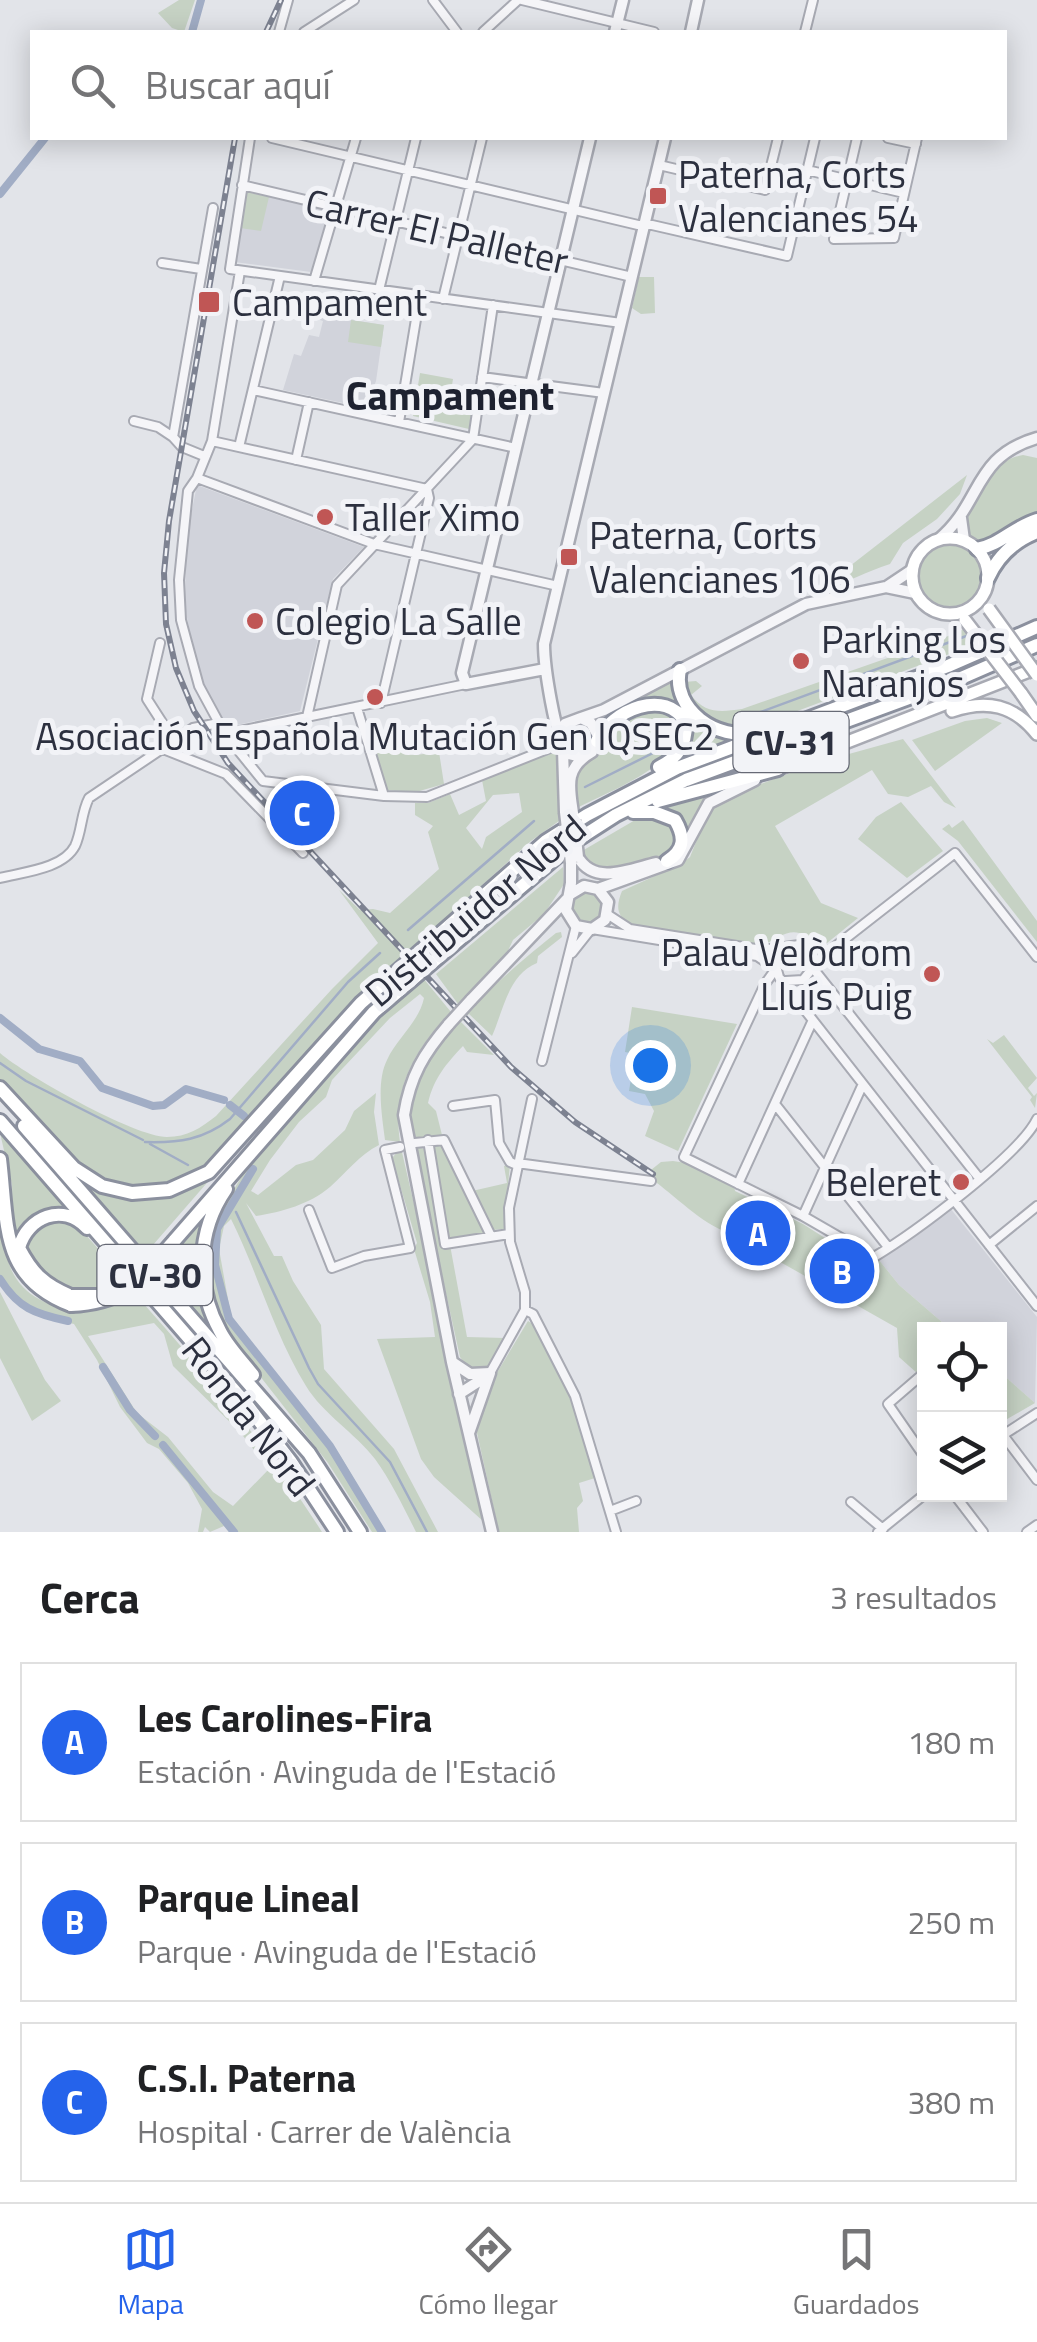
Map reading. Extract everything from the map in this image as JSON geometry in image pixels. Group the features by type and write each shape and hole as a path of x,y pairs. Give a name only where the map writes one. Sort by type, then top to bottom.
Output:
{"highway":[{"path":"977,548 995,546 1016,529 1037,520"},
{"path":"988,578 996,561 1022,538 1037,532"},
{"name":"Distribuïdor Nord","path":"283,1104 362,1003 574,813 677,768 993,646 1037,624"},
{"name":"Distribuïdor Nord","path":"283,1104 374,1012 574,842 616,815 686,780 952,682 1037,645"},
{"path":"680,670 678,689 685,704 712,726 730,734 748,734 788,720 805,719"},
{"path":"574,813 672,760 684,743 686,723 673,707 658,702 610,722 596,734"},
{"path":"556,858 578,849 632,812 660,800 778,769"},
{"path":"632,812 654,812 675,820 682,841 680,850 667,861"},
{"path":"0,1088 74,1168 102,1186 132,1192 169,1190 209,1172 283,1104"},
{"name":"Ronda Nord","path":"0,1099 309,1453 360,1532"},
{"path":"0,1159 10,1250 22,1274 44,1295 71,1300 97,1296 124,1284 170,1239 283,1104"},
{"path":"283,1104 218,1200 206,1233 202,1262 206,1296 221,1334 309,1453"},
{"name":"Ronda Nord","path":"0,1121 247,1405 337,1532"},
{"path":"71,1300 30,1270 20,1248 24,1232 38,1218 58,1214 80,1221 150,1294"}],"main road":[{"path":"961,617 984,595 986,562 977,548 964,540 938,540 921,551 912,570 916,593 925,606 961,617 1037,716"},
{"path":"778,769 1037,672 989,610 984,595"},
{"path":"899,724 990,704 1014,712 1037,734"}],"street":[{"path":"280,30 288,0"},
{"path":"307,30 354,0"},
{"path":"434,0 455,30"},
{"path":"485,30 520,0 616,28 623,0"},
{"path":"690,30 698,0"},
{"path":"800,0 813,2 806,30"},
{"path":"250,140 212,442 188,491 180,550 181,620 199,686 225,734 263,781 384,796 427,797 561,743"},
{"path":"280,140 572,210 787,256 814,140"},
{"path":"313,148 315,140"},
{"path":"314,281 355,140"},
{"path":"379,290 416,140"},
{"path":"443,298 482,140"},
{"path":"466,684 462,673 590,140"},
{"path":"574,813 544,644 665,140"},
{"path":"659,165 765,190 778,140"},
{"path":"857,140 834,240 894,238 916,141"},
{"path":"807,170 904,193"},
{"name":"Carrer El Palleter","path":"242,185 632,277"},
{"path":"173,437 213,208"},
{"path":"796,218 836,228"},
{"path":"162,262 201,268"},
{"path":"235,270 621,323"},
{"path":"239,448 280,276"},
{"path":"399,422 420,295"},
{"path":"308,717 337,585 473,438 493,305"},
{"path":"482,377 604,393"},
{"path":"253,390 516,448"},
{"path":"296,460 309,402"},
{"path":"134,422 158,427 182,447 204,456"},
{"path":"938,540 961,517 989,466 1008,449 1037,438"},
{"path":"212,442 427,489"},
{"path":"197,478 374,544 558,586"},
{"path":"381,702 429,498 427,489"},
{"path":"961,517 964,540"},
{"path":"561,743 565,724 604,710 806,604 886,586 912,570"},
{"path":"886,586 916,593"},
{"path":"160,643 147,699 174,741"},
{"path":"225,734 546,669"},
{"path":"550,693 563,709 596,734"},
{"path":"357,708 384,796"},
{"path":"542,1061 569,956 573,923 566,910 575,860 570,778 581,757 592,752 604,710"},
{"path":"0,878 60,862 74,846 89,798 194,728 219,724"},
{"path":"561,743 581,757"},
{"path":"163,749 226,774 303,853"},
{"path":"492,1532 452,1362 404,1115 409,1083 423,1054 449,1024 578,888 626,880 683,855 699,816 709,804 778,769"},
{"path":"784,981 797,982 808,976 812,964 955,853 1037,957"},
{"path":"575,860 597,874 667,861"},
{"path":"575,860 608,908 630,929 762,950 793,944 804,948 812,964 979,1178"},
{"path":"654,870 667,861"},
{"path":"569,956 600,924 626,880"},
{"path":"538,932 573,923 756,956 775,969 862,1086 1033,1294 1037,1306"},
{"path":"781,948 774,959 775,969 684,1157 803,1216 870,1256 888,1248 954,1200 1034,1135 1037,1120"},
{"path":"797,982 799,1004"},
{"path":"738,1184 812,1022"},
{"path":"803,1216 862,1086"},
{"path":"469,1434 490,1373 525,1310 525,1292 508,1234 509,1208 532,1099"},
{"path":"453,1106 494,1100 499,1143 510,1162 650,1182"},
{"path":"775,1104 888,1248"},
{"path":"428,1140 445,1244 508,1234"},
{"path":"416,1143 444,1140 491,1236"},
{"path":"310,1210 332,1268 364,1256 410,1248 385,1150 400,1147"},
{"path":"989,1244 1037,1206"},
{"path":"525,1310 532,1314 571,1386 616,1532"},
{"path":"452,1362 470,1374 490,1373"},
{"path":"459,1394 490,1373"},
{"path":"917,1379 889,1401 889,1410 917,1447"},
{"path":"459,1394 482,1392"},
{"path":"1007,1430 1033,1415"},
{"path":"1007,1443 1037,1480"},
{"path":"610,1510 636,1501"},
{"path":"851,1502 882,1531 917,1501"},
{"path":"960,1502 983,1532"},
{"path":"1027,1532 1037,1525"}],"shaded area":[{"path":"246,192 329,210 311,272 234,262"},
{"path":"323,293 355,297 352,320 384,325 376,381 366,408 283,390 294,354 301,356 309,335 319,337"},
{"name":"Colegio La Salle","path":"197,485 364,547 333,579 300,711 228,727 206,689 195,662 185,606 186,539"},
{"path":"950,1208 1037,1317 1035,1403 1007,1378 1007,1322 942,1322 899,1285 879,1260"}],"green space":[{"path":"179,0 195,0 185,30 172,28 158,13"},
{"path":"246,192 269,197 261,231 240,228"},
{"path":"639,277 654,277 655,313 641,314 632,308"},
{"path":"351,320 384,325 381,347 348,342"},
{"path":"420,373 453,379 451,391 474,394 469,429 413,416"},
{"path":"1023,455 1037,458 1037,513 980,542 968,535 970,510 981,485 1000,465"},
{"path":"967,475 960,494 937,519 903,543 890,564 823,587"},
{"path":"950,545 973,554 982,577 973,600 950,609 927,600 918,577 927,554"},
{"path":"964,629 976,644 749,729 725,728 687,700 684,682 696,681 702,686 691,695 702,706 720,711 742,709"},
{"path":"672,679 679,702 733,738 684,756 690,722 683,711 663,700 642,703 601,722 605,713"},
{"path":"648,708 673,714 678,731 674,746 646,772 575,809 574,776 581,764 596,756 612,725"},
{"path":"987,718 1002,723 935,771 912,740 965,721"},
{"path":"413,738 416,755 439,752 444,784 416,792 387,790 374,746"},
{"path":"903,739 956,808 944,802 931,786 908,797 888,794 872,770 775,826 821,903 858,918 827,943 819,944 796,932 762,946 630,925 622,918 618,906 622,891 690,857 708,812 734,794 820,762"},
{"path":"558,752 559,821 531,841 350,1004 211,1162 179,1182 157,1187 132,1187 106,1180 84,1169 53,1143 0,1082 0,1053 55,1089 131,1127 167,1137 199,1128 216,1116 378,943 339,890 360,910 390,913 439,869 428,832 433,826 415,815 415,803 428,803 450,794 459,815 486,801 482,780","holes":["519,793 522,812 486,837 482,849 466,828 493,795"]},
{"path":"713,792 696,812 686,838 685,832 648,807"},
{"path":"901,802 943,851 907,878 858,839 876,817"},
{"path":"642,816 670,823 676,841 666,853 612,870 583,862 582,851"},
{"path":"963,820 1037,921 1037,942 958,841 942,829 949,824 952,828"},
{"path":"563,867 564,884 544,914 513,940 505,957 458,1004 436,974"},
{"path":"587,892 598,896 602,907 598,918 587,922 576,918 572,907 576,896"},
{"path":"561,932 562,937 513,984 492,1036 469,1014 461,1022 494,1055 467,1052 463,1046 441,1072 428,1103 436,1111 442,1135 414,1140 416,1146 426,1150 442,1239 450,1245 467,1337 505,1338 486,1368 469,1369 460,1357 416,1157 411,1118 414,1089 427,1061 459,1021 520,962"},
{"path":"423,978 451,1012 427,1040 409,1071 400,1104 400,1142 385,1140 382,1078 391,1052 421,1007 424,998 420,994 390,1018 332,1080 326,1097 299,1122 251,1191 258,1195 296,1165 313,1160 345,1130 354,1111 376,1093 374,1112 379,1145 305,1203 256,1216 246,1203 274,1256 282,1256 321,1325 324,1369 394,1449 438,1532 416,1532 375,1459 306,1386 231,1219 224,1226 219,1249 231,1316 341,1457 385,1532 372,1532 328,1463 230,1338 213,1304 207,1267 219,1213 244,1173 365,1032"},
{"path":"632,1007 737,1024 678,1151 645,1136 654,1111 645,1094 629,1091 635,1054 625,1052"},
{"path":"1004,1035 1037,1078 1028,1088 1034,1096 1037,1093 1035,1108 1032,1097 987,1039 993,1043"},
{"path":"0,1133 67,1210 36,1216 25,1225 17,1240 13,1234 12,1185"},
{"path":"442,1142 487,1233 457,1239 447,1236 432,1147"},
{"path":"401,1148 433,1286 454,1401 484,1522 434,1477 421,1459 377,1339 435,1337 430,1302 414,1249 417,1243 392,1158"},
{"path":"661,1162 686,1163 734,1184 735,1191 803,1224 867,1265 879,1260 899,1285 942,1322 917,1322 917,1373 899,1357 897,1328 708,1223 650,1178 651,1170"},
{"path":"510,1164 504,1229 492,1230 472,1191 507,1183 504,1166"},
{"path":"219,1169 146,1253 80,1178 135,1194 168,1195 201,1182"},
{"path":"219,1192 198,1250 222,1342 159,1267"},
{"path":"0,1199 6,1252 20,1284 33,1296 66,1308 102,1306 134,1293 233,1408 322,1532 229,1532 224,1526 210,1532 205,1527 198,1532 202,1509 188,1483 159,1449 147,1443 120,1407 74,1324 34,1315 10,1296 0,1280","holes":["154,1323 164,1334 173,1366 240,1432 269,1469 233,1506 213,1492 168,1437 137,1413 88,1336"]},
{"path":"60,1220 78,1226 123,1277 108,1288 91,1292 66,1287 43,1274 28,1255 27,1243 41,1222"},
{"path":"0,1292 45,1380 61,1401 32,1421 0,1358"},
{"path":"528,1321 534,1325 568,1386 595,1478 579,1483 583,1501 577,1508 579,1532 499,1532 475,1424 480,1401"},
{"path":"1007,1378 1035,1403 1007,1419"}],"waterway":[{"path":"193,30 201,0"},
{"path":"0,194 43,140"},
{"path":"739,720 969,635"},
{"path":"585,787 657,751"},
{"path":"408,930 534,821"},
{"path":"145,1142 190,1139 230,1119 348,982 380,953"},
{"path":"0,1018 39,1049 80,1061 102,1088 153,1106 164,1105 186,1089 224,1100"},
{"path":"0,1063 26,1081 143,1140"},
{"path":"230,1105 244,1116"},
{"path":"150,1144 188,1165"},
{"path":"253,1169 217,1229 215,1265 229,1319 330,1446 382,1532"},
{"path":"236,1212 318,1384 390,1462 427,1532"},
{"path":"0,1279 28,1308 68,1321"},
{"path":"103,1367 130,1410 155,1436"},
{"path":"163,1445 234,1532"}],"railway":[{"path":"267,30 281,0"},
{"path":"235,140 169,521 164,573 166,624 176,668 194,711 228,763 511,1067 575,1122 653,1174"}],"place":[{"name":"Paterna, Corts Valencianes 54","path":"658,196"},
{"name":"Campament","path":"209,302"},
{"name":"Taller Ximo","path":"325,517"},
{"name":"Paterna, Corts Valencianes 106","path":"569,557"},
{"name":"Colegio La Salle","path":"255,621"},
{"name":"Parking Los Naranjos","path":"801,661"},
{"name":"Asociación Española Mutación Gen IQSEC2","path":"375,697"},
{"name":"C.S.I. Paterna","path":"302,813"},
{"name":"Palau Velòdrom Lluís Puig","path":"932,974"},
{"name":"Beleret","path":"961,1182"},
{"name":"Les Carolines-Fira","path":"758,1233"},
{"name":"Parque Lineal","path":"842,1271"}],"district":[{"name":"Campament","path":"450,395"}]}
